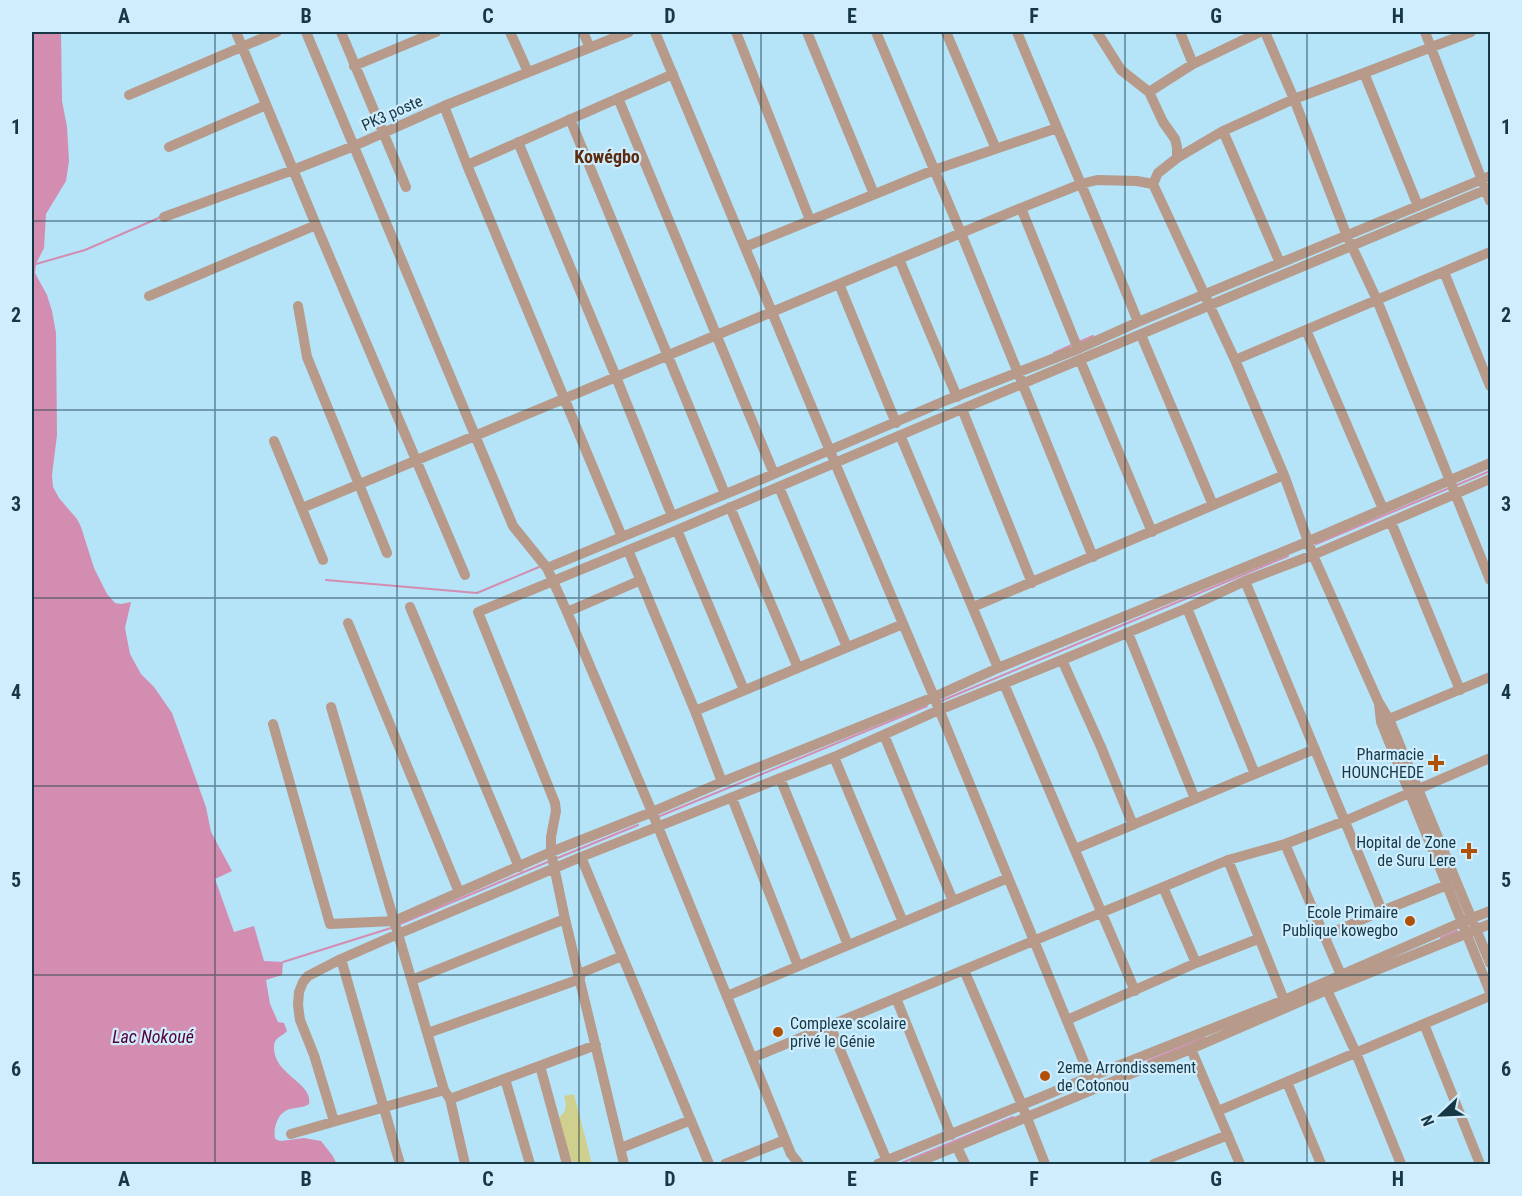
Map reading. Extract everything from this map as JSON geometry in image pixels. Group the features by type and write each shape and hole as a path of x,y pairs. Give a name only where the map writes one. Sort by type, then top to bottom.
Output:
{"street":[{"path":"236,32 465,575"},
{"path":"129,95 277,32"},
{"path":"306,32 513,526 547,568 567,612 652,812 792,1159 799,1164"},
{"path":"341,32 405,187"},
{"path":"354,66 436,32"},
{"path":"510,32 528,72"},
{"path":"583,32 590,48"},
{"name":"PK3 poste","path":"164,217 354,146 444,106 629,32"},
{"path":"655,32 934,697 1090,1077"},
{"path":"736,32 810,220"},
{"path":"807,32 874,194"},
{"path":"876,32 1093,556"},
{"path":"946,32 996,149"},
{"path":"1017,32 1138,322"},
{"path":"1097,32 1121,70 1149,92 1163,122 1175,139 1177,158"},
{"path":"1180,32 1193,64"},
{"path":"1149,92 1193,64 1260,32"},
{"path":"1265,32 1491,580"},
{"path":"1425,32 1487,183 1491,201"},
{"path":"1153,184 1158,173 1177,158 1223,131 1294,99 1471,32"},
{"path":"1364,73 1418,206"},
{"path":"467,165 673,74"},
{"path":"618,98 774,474"},
{"path":"169,147 266,105"},
{"path":"444,106 622,537"},
{"path":"570,119 725,494"},
{"path":"745,247 934,170 1057,128"},
{"path":"1223,131 1280,263"},
{"path":"518,142 672,516"},
{"path":"302,508 1081,184 1115,179 1153,184"},
{"path":"547,568 1280,263 1350,241 1418,206 1487,183"},
{"path":"624,1164 551,852 551,837 556,811 553,795 478,612 1210,306 1350,241 1487,183"},
{"path":"1153,184 1235,360 1284,475 1313,555 1378,700 1468,920 1491,992"},
{"path":"1021,208 1078,349"},
{"path":"150,296 316,225"},
{"path":"1235,360 1491,252"},
{"path":"899,259 957,411 1032,583"},
{"path":"1444,272 1491,386"},
{"path":"839,284 896,423"},
{"path":"298,306 307,357 387,553"},
{"path":"1306,330 1383,509"},
{"path":"1141,335 1214,505"},
{"path":"1080,360 1152,531"},
{"path":"900,435 998,668"},
{"path":"274,441 323,560"},
{"path":"273,724 330,924 393,921 551,852 934,697 998,668 1308,542 1491,463"},
{"path":"973,607 1284,475"},
{"path":"334,1121 314,1055 300,1020 299,992 308,976 340,959 581,857 834,757 939,710 1128,633 1245,581 1313,555 1491,479"},
{"path":"779,487 847,647"},
{"path":"730,507 798,668"},
{"path":"1391,522 1460,690"},
{"path":"677,530 744,690"},
{"path":"628,550 722,782"},
{"path":"567,612 641,580"},
{"path":"1245,581 1382,910"},
{"path":"410,607 519,867"},
{"path":"1187,608 1255,774"},
{"path":"348,622 459,892"},
{"path":"695,711 903,624"},
{"path":"1128,633 1195,799"},
{"path":"1062,660 1133,825"},
{"path":"1385,721 1491,678"},
{"path":"1004,684 1135,991"},
{"path":"331,707 393,921 447,1095 465,1164"},
{"path":"884,735 953,901"},
{"path":"1075,849 1315,749"},
{"path":"834,757 903,922"},
{"path":"752,1059 1228,860 1285,844 1345,821 1491,758"},
{"path":"780,778 848,945"},
{"path":"1414,791 1447,885 1468,920"},
{"path":"732,798 798,966"},
{"path":"1285,844 1341,975"},
{"path":"581,857 709,1164"},
{"path":"1228,860 1284,1000"},
{"path":"726,996 1008,878"},
{"path":"1324,936 1382,910 1447,885"},
{"path":"1163,887 1196,963"},
{"path":"830,1026 883,1163 1284,1000 1491,912"},
{"path":"412,980 565,919"},
{"path":"914,1164 1191,1049 1326,990 1491,924"},
{"path":"1472,932 1491,963"},
{"path":"1067,1020 1196,963 1258,939"},
{"path":"428,1033 579,976 622,956"},
{"path":"340,959 400,1164"},
{"path":"964,970 1046,1164"},
{"path":"1326,990 1356,1053 1401,1164"},
{"path":"1218,1111 1491,996"},
{"path":"896,998 951,1135"},
{"path":"1424,1024 1480,1164"},
{"path":"291,1134 384,1107 447,1095 505,1079 596,1045"},
{"path":"1191,1049 1240,1164"},
{"path":"540,1066 567,1164"},
{"path":"505,1079 530,1164"},
{"path":"1287,1082 1321,1164"},
{"path":"621,1148 691,1120"},
{"path":"1154,1164 1171,1161 1228,1136"},
{"path":"725,1164 785,1140"},
{"path":"957,1147 965,1164"}],"green space":[{"path":"574,1094 592,1164 574,1164 562,1135 560,1118 566,1108 564,1096"}],"water":[{"name":"Lac Nokoué","path":"32,32 61,32 62,101 67,127 69,161 66,181 46,214 44,248 36,264 35,273 47,295 56,333 57,435 52,475 53,487 77,519 94,568 107,594 115,603 131,602 125,628 130,654 141,674 154,687 172,713 206,807 211,832 232,871 215,879 234,932 254,926 264,961 283,962 282,975 266,980 270,1004 278,1022 284,1023 287,1031 275,1041 274,1049 280,1066 305,1090 309,1097 309,1104 282,1113 276,1125 275,1138 281,1141 304,1138 321,1141 337,1164 32,1164"}],"waterway":[{"path":"36,264 85,250 161,217"},
{"path":"1079,342 1093,336"},
{"path":"1054,353 1074,344"},
{"path":"1457,485 1490,471"},
{"path":"1316,544 1447,489"},
{"path":"941,701 1288,556"},
{"path":"326,580 477,593 539,567"},
{"path":"660,816 927,706"},
{"path":"555,859 638,825"},
{"path":"400,924 550,861"},
{"path":"283,962 391,928"},
{"path":"1441,938 1457,931"},
{"path":"1148,1061 1204,1038"},
{"path":"899,1164 1013,1117"}],"place":[{"name":"Pharmacie HOUNCHEDE","path":"1436,763"},
{"name":"Hopital de Zone de Suru Lere","path":"1469,851"},
{"name":"Ecole Primaire Publique kowegbo","path":"1410,921"},
{"name":"Complexe scolaire privé le Génie","path":"778,1032"},
{"name":"2eme Arrondissement de Cotonou","path":"1045,1076"}],"district":[{"name":"Kowégbo","path":"607,156"}]}
